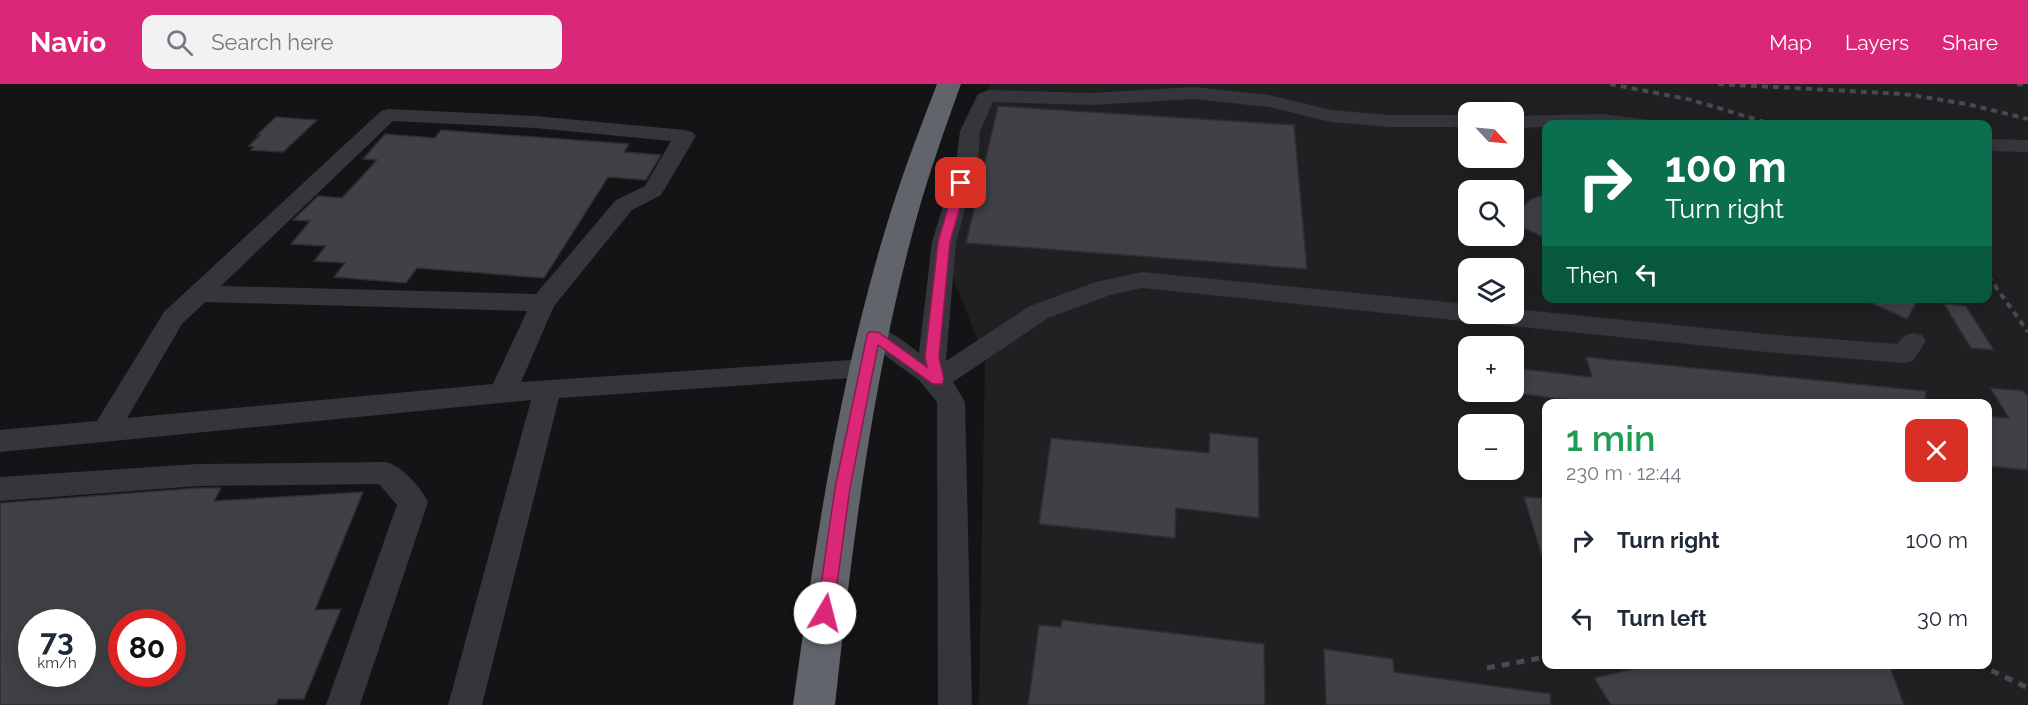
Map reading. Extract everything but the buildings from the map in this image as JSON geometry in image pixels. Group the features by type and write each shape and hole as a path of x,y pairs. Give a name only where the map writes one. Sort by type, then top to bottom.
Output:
{"highway":[{"path":"814,705 843,488 865,368 905,210 949,84"}],"street":[{"path":"937,380 932,357 944,242 967,163 970,131 988,96 1091,99 1193,93 1269,101 1331,116 1388,121 1458,121"},
{"path":"105,432 173,318 388,115 535,122 685,136 653,189 624,205 543,303 501,393"},
{"path":"1524,122 1542,121"},
{"path":"1992,145 2028,147"},
{"path":"937,380 1039,312 1106,288 1142,280 1858,351 1904,354 1913,341"},
{"path":"199,294 543,303"},
{"path":"874,335 937,380 948,393 951,402 955,705"},
{"path":"0,441 548,389 865,368"},
{"path":"465,705 548,389"},
{"path":"0,489 198,475 386,473 413,502 343,705"}],"shaded area":[{"path":"990,84 2028,84 2028,705 979,705 985,359 938,239"}],"railway":[{"path":"1610,84 1692,100 1758,120"},
{"path":"1718,84 1904,94 1967,104 2028,119"},
{"path":"2017,84 2028,85"},
{"path":"1992,282 2028,332"},
{"path":"1487,668 1542,658"},
{"path":"1988,669 2028,688"}],"route":[{"path":"825,613 843,488 865,368 874,335 937,380 932,357 944,242 961,183"}]}
